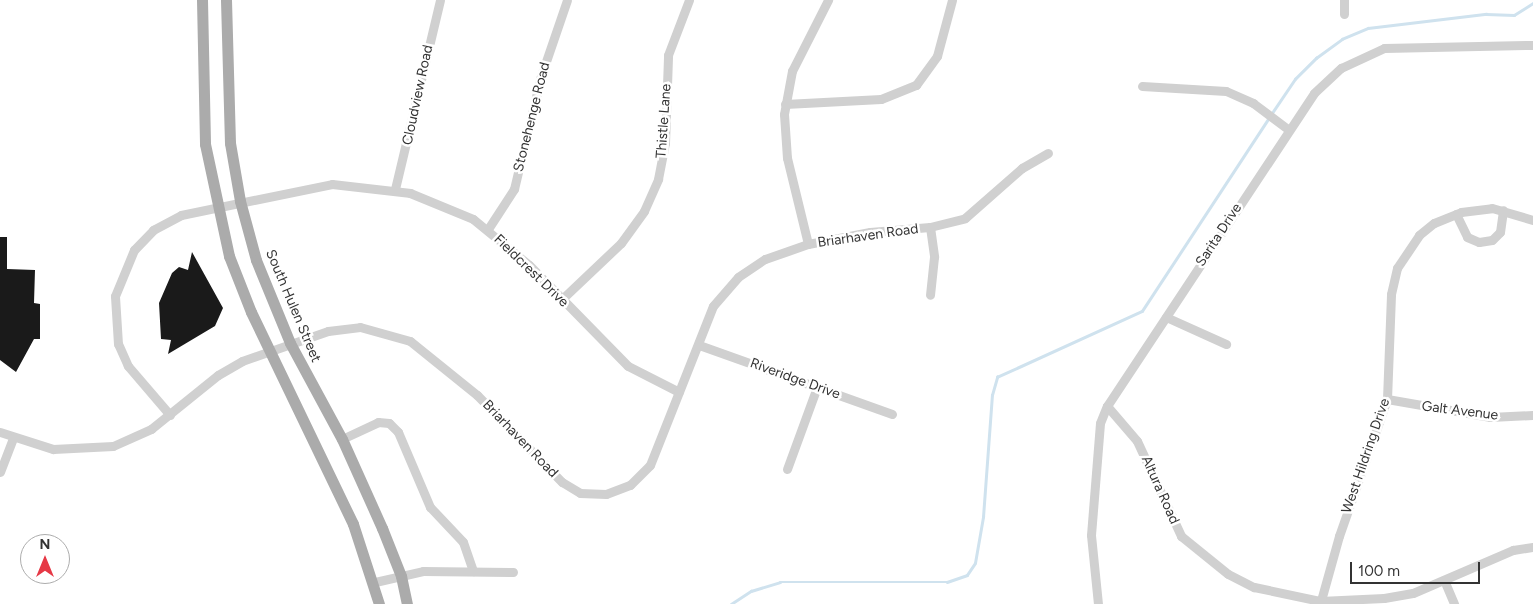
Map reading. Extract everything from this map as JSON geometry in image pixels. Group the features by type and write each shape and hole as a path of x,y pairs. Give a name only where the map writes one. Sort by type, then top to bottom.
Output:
{"main road":[{"path":"202,0 203,123 216,206 236,273 270,351 353,524 375,582 379,604"},
{"name":"South Hulen Street","path":"226,0 228,121 240,201 256,260 290,343 342,439 401,576 407,604"}],"street":[{"name":"Cloudview Road","path":"395,189 440,0"},
{"name":"Stonehenge Road","path":"488,230 514,189 541,76 567,0"},
{"name":"Thistle Lane","path":"562,299 621,243 644,211 658,179 665,143 668,55 689,0"},
{"path":"808,244 787,158 786,104 792,71 828,0"},
{"path":"786,104 881,99 916,85 937,56 952,0"},
{"path":"1344,0 1344,14"},
{"name":"Sarita Drive","path":"1098,604 1092,535 1100,423 1107,406 1289,130 1332,74 1372,52 1400,45 1533,45"},
{"path":"1142,86 1215,88 1257,106 1289,130"},
{"name":"Briarhaven Road","path":"0,432 13,438 53,449 94,449 128,441 170,415 218,375 270,351 343,327 375,329 410,341 477,395 543,466 562,482 591,495 620,491 641,477 725,288 765,260 808,244 870,232 930,227 965,218 1022,168 1048,152"},
{"name":"Fieldcrest Drive","path":"170,415 122,355 115,331 115,296 128,260 153,230 181,215 240,201 332,184 395,189 442,203 488,230 562,299 628,366 679,392"},
{"path":"1456,214 1467,237 1479,242 1492,240 1500,232 1503,210"},
{"name":"West Hildring Drive","path":"1320,602 1387,399 1391,294 1397,268 1419,235 1456,214 1503,210 1533,220"},
{"path":"930,227 934,257 930,295"},
{"path":"1166,317 1226,344"},
{"name":"Riveridge Drive","path":"699,345 892,414"},
{"path":"787,469 817,387"},
{"name":"Galt Avenue","path":"1387,399 1490,417 1533,415"},
{"name":"Altura Road","path":"1107,406 1137,441 1181,536 1228,574 1254,587 1320,602 1384,598 1413,593 1513,550 1533,547"},
{"path":"342,439 378,422 389,423 398,432 430,507 462,542 473,570"},
{"path":"0,472 13,438"},
{"path":"375,582 423,571 473,570 513,572"},
{"path":"1444,580 1454,604"}],"building":[{"path":"0,237 7,237 7,269 35,270 34,303 40,304 40,339 34,339 16,372 0,360"},
{"path":"192,252 223,308 215,326 168,354 171,340 161,339 159,303 172,273 179,267 188,270"}],"waterway":[{"path":"1272,113 1295,79 1316,58 1342,39 1368,28 1486,14 1514,15 1533,3"},
{"path":"731,604 751,591 780,582 947,582 967,575 975,563 983,517 992,395 997,377 1142,311 1269,118"}]}
